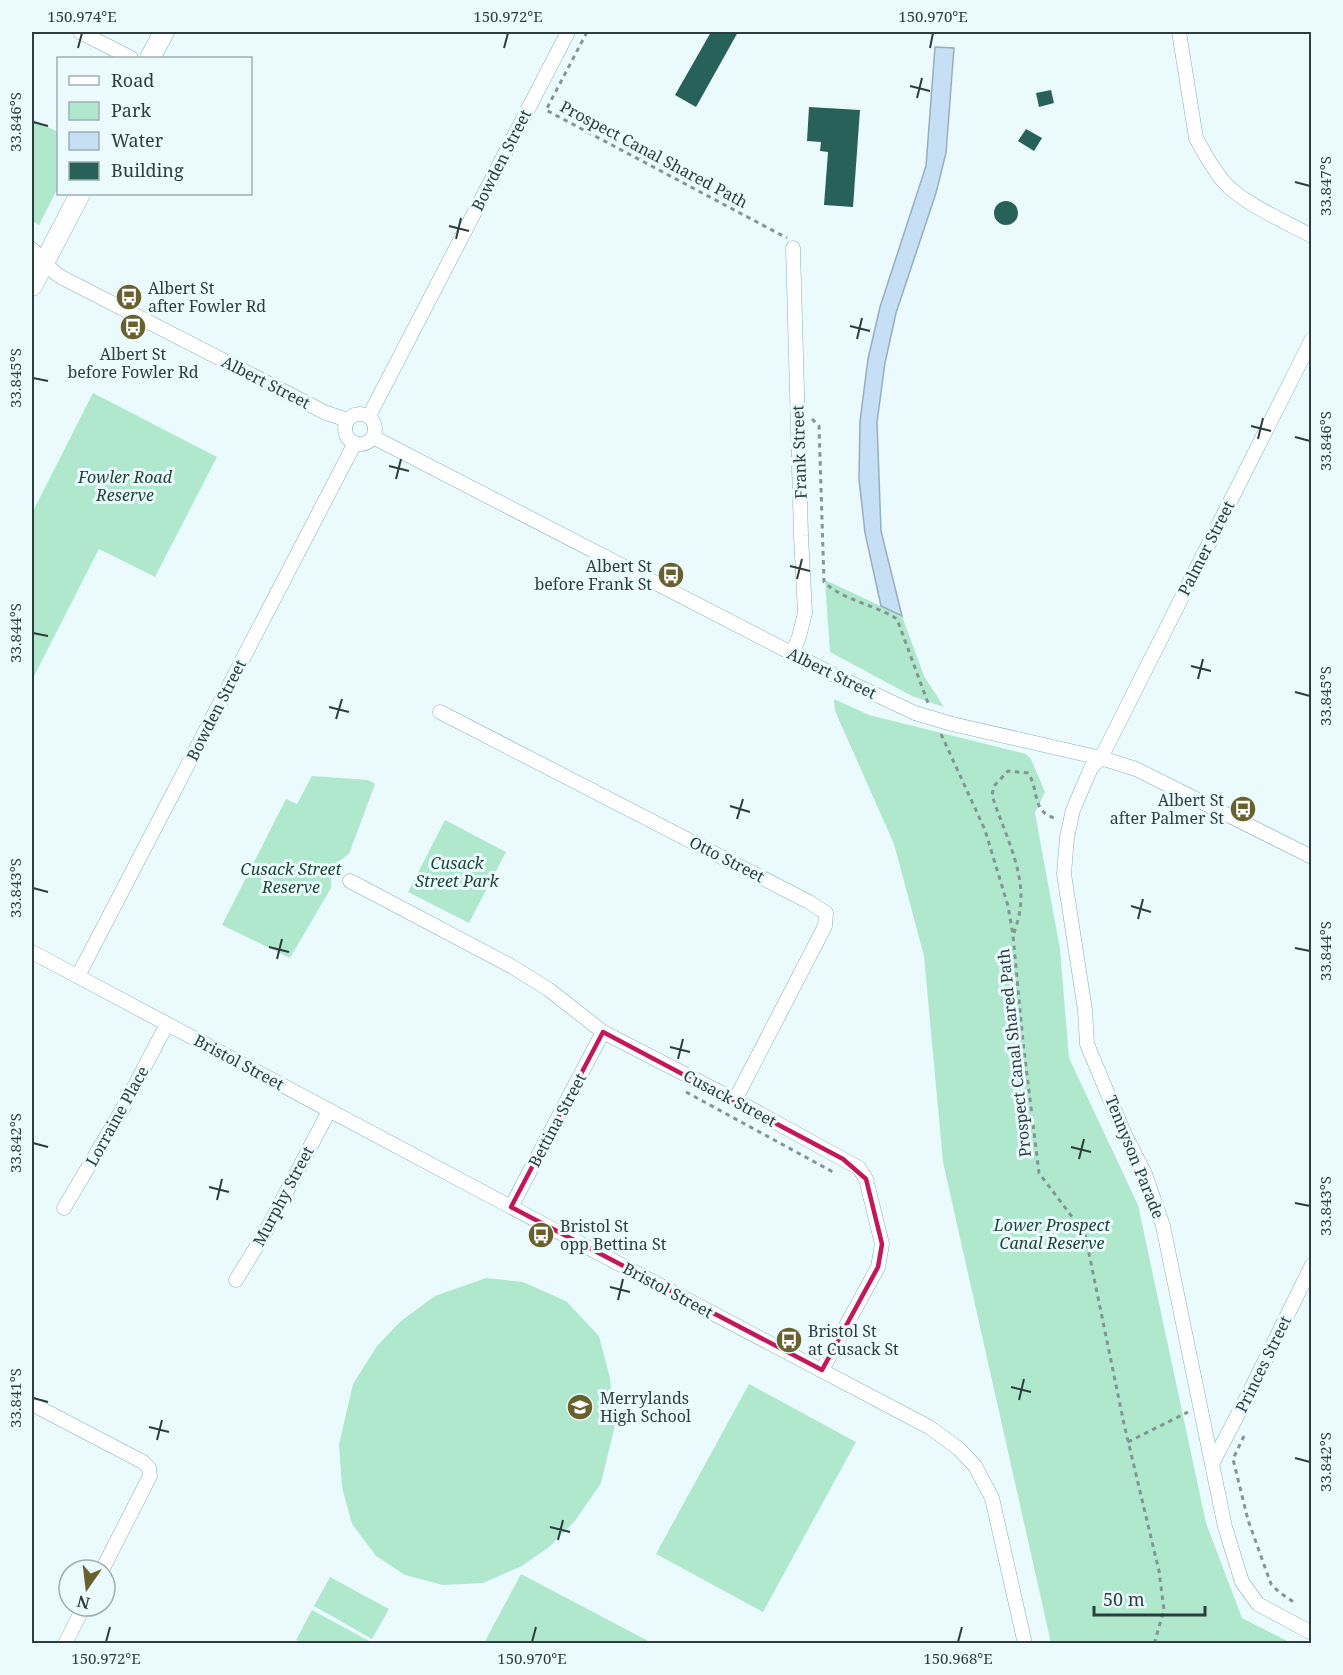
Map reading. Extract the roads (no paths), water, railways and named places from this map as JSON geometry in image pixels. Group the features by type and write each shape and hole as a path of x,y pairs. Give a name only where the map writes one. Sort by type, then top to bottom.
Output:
{"main road":[{"path":"151,57 164,32"},
{"path":"32,286 38,255 79,195"}],"street":[{"path":"80,32 129,57"},
{"name":"Bowden Street","path":"369,416 568,32"},
{"path":"1179,32 1196,138 1204,154 1224,183 1238,195 1311,236"},
{"name":"Frank Street","path":"792,654 805,613 793,248"},
{"name":"Albert Street","path":"38,255 61,277 316,408 348,420"},
{"name":"Palmer Street","path":"1101,758 1311,339"},
{"path":"358,414 369,416 375,428 373,437 365,443 355,443 347,436 345,425 348,420 358,414"},
{"name":"Albert Street","path":"373,437 792,654 915,713 952,724 1101,758 1136,769 1311,857"},
{"name":"Bowden Street","path":"78,976 355,443"},
{"name":"Otto Street","path":"440,712 809,902 826,913 825,926 735,1100"},
{"name":"Tennyson Parade","path":"1101,758 1090,768 1077,798 1070,822 1064,874 1085,1010 1087,1044 1124,1133 1145,1174 1163,1226 1225,1527 1242,1582 1258,1604 1311,1633"},
{"name":"Cusack Street","path":"350,881 511,966 548,989 603,1032 735,1100 859,1168 866,1179 882,1244 878,1267 822,1370"},
{"name":"Bristol Street","path":"33,956 78,976 929,1427 959,1449 975,1466 984,1481 995,1508 1026,1644"},
{"name":"Lorraine Place","path":"64,1208 122,1110 167,1023"},
{"name":"Bettina Street","path":"511,1207 603,1032"},
{"name":"Murphy Street","path":"236,1280 266,1231 329,1111"},
{"name":"Princes Street","path":"1213,1462 1311,1264"},
{"path":"32,1404 143,1462 149,1468 150,1476 108,1558"},
{"path":"65,1644 78,1618"}],"water":[{"path":"935,47 954,48 946,153 936,193 896,313 885,363 877,422 881,531 902,616 881,606 865,533 859,479 860,421 868,359 880,307 926,166"}],"place":[{"name":"Albert St after Fowler Rd","path":"129,297"},
{"name":"Albert St before Fowler Rd","path":"133,327"},
{"name":"Albert St before Frank St","path":"671,575"},
{"name":"Albert St after Palmer St","path":"1243,809"},
{"name":"Bristol St opp Bettina St","path":"541,1235"},
{"name":"Bristol St at Cusack St","path":"789,1340"},
{"name":"Merrylands High School","path":"580,1407"}],"park label":[{"name":"Fowler Road Reserve","path":"125,486"},
{"name":"Cusack Street Park","path":"457,872"},
{"name":"Cusack Street Reserve","path":"291,878"},
{"name":"Lower Prospect Canal Reserve","path":"1052,1234"}]}
